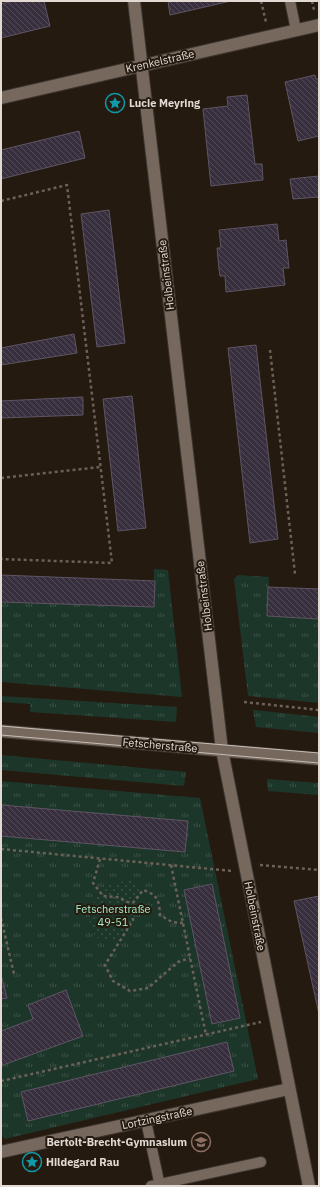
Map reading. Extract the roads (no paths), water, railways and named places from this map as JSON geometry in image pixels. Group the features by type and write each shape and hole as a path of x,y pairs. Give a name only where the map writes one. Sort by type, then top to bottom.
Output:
{"street":[{"name":"Holbeinstraße","path":"134,1 222,750 309,1186"},
{"name":"Krenkelstraße","path":"1,98 319,25"},
{"name":"Fetscherstraße","path":"1,731 319,759"},
{"name":"Lortzingstraße","path":"1,1152 289,1089"}],"lane":[{"path":"290,1 296,30"},
{"path":"146,1121 156,1185 261,1162"}],"tram line":[{"path":"1,726 319,753"},
{"path":"1,735 319,763"}],"place":[{"name":"Lucie Meyring","path":"115,103"},
{"name":"Bertolt-Brecht-Gymnasium","path":"201,1142"},
{"name":"Hildegard Rau","path":"32,1162"}],"park label":[{"name":"Fetscherstraße 49-51","path":"113,915"}]}
